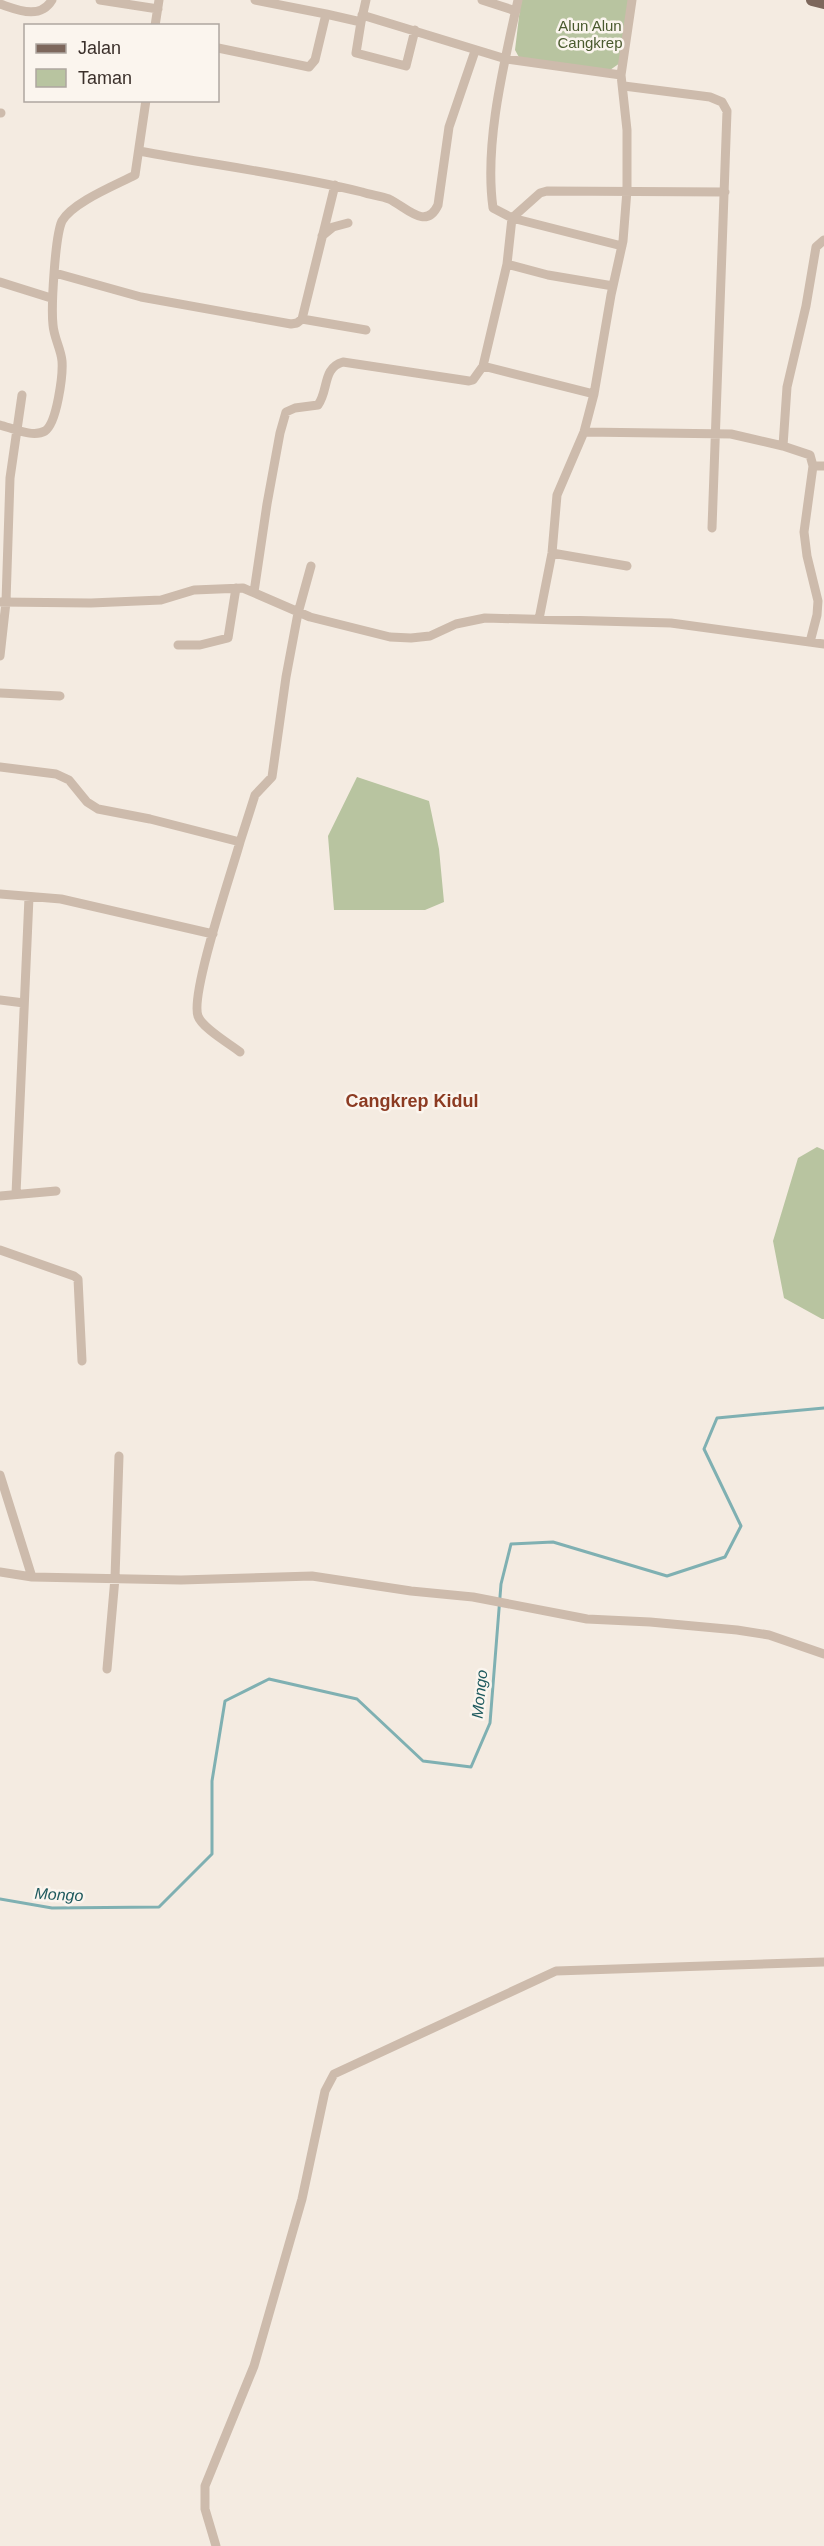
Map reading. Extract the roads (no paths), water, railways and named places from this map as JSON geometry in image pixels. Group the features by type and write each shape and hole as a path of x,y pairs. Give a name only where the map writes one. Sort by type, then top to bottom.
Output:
{"main road":[{"path":"812,0 824,3"}],"street":[{"path":"0,4 20,11 34,12 45,9 52,0"},
{"path":"100,0 158,4 155,24"},
{"path":"255,0 415,30 506,59 621,75"},
{"path":"366,0 356,53 406,66 415,30"},
{"path":"482,0 516,11"},
{"path":"518,0 495,108 492,205 495,210 512,218 622,246"},
{"path":"539,619 552,554 557,495 584,432 594,394 622,246 627,190 627,130 621,75 632,0"},
{"path":"219,48 309,67 315,60 326,14"},
{"path":"140,151 335,186 389,199 411,213 421,216 434,213 438,204 449,127 475,51"},
{"path":"624,86 710,98 726,106 728,118 712,528"},
{"path":"0,425 33,432 44,431 54,414 62,360 53,327 51,298 58,234 65,216 78,206 135,175 146,102"},
{"path":"55,273 141,297 291,324 297,323 302,319 335,186"},
{"path":"254,592 280,432 286,412 295,408 318,405 329,371 336,364 343,362 473,380 483,366 507,264 512,218 545,191 725,192"},
{"path":"322,236 333,227 348,223"},
{"path":"783,446 787,387 806,306 816,247 824,240"},
{"path":"507,264 548,275 613,286"},
{"path":"0,282 51,298"},
{"path":"302,319 366,330"},
{"path":"483,366 594,394"},
{"path":"0,656 10,477 21,395"},
{"path":"584,432 744,436 810,455 813,466 804,532 807,556 818,601 810,642"},
{"path":"813,466 824,466"},
{"path":"552,554 627,566"},
{"path":"240,1052 203,1023 197,1015 198,997 213,934 255,795 272,777 286,677 310,566"},
{"path":"3,602 91,603 161,600 194,590 236,588 254,592 298,613 390,637 430,636 456,624 485,618 671,623 824,644"},
{"path":"178,645 200,645 228,638 236,588"},
{"path":"0,693 60,696"},
{"path":"0,767 34,770 63,777 69,780 87,802 98,809 150,819 240,842"},
{"path":"0,894 61,899 213,934"},
{"path":"16,1194 30,897"},
{"path":"0,1000 24,1003"},
{"path":"0,1196 56,1191"},
{"path":"0,1250 74,1276 78,1280 82,1361"},
{"path":"107,1669 115,1578 119,1456"},
{"path":"0,1475 32,1577"},
{"path":"0,1572 32,1577 181,1580 312,1576 411,1591 473,1597 587,1619 661,1622 737,1630 769,1635 824,1654"},
{"path":"216,2546 205,2509 205,2486 254,2367 302,2199 325,2091 334,2074 556,1971 824,1962"}],"waterway":[{"name":"Mongo","path":"0,1899 52,1908 159,1907 212,1854 212,1781 225,1701 269,1679 357,1699 423,1761 471,1767 490,1723 501,1584 511,1544 553,1542 667,1576 725,1557 741,1526 704,1449 717,1418 824,1408"}],"district":[{"name":"Cangkrep Kidul","path":"412,1101"}],"park label":[{"name":"Alun Alun Cangkrep","path":"590,34"}]}
